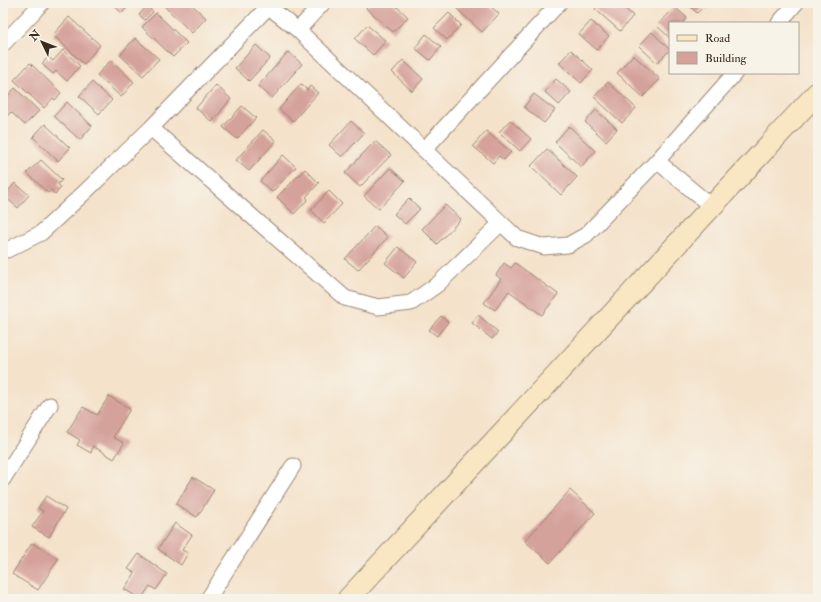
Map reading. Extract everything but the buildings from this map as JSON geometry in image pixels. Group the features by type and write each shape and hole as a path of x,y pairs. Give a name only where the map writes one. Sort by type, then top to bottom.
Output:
{"street":[{"path":"3,44 42,3"},
{"path":"298,30 323,3"},
{"path":"424,150 559,3"},
{"path":"780,22 796,3"},
{"path":"3,249 7,250 41,233 151,128 266,5 298,30 517,238 544,247 568,245 586,235 657,161 734,74"},
{"path":"348,599 818,92"},
{"path":"151,128 345,298 378,307 411,304 438,284 501,223"},
{"path":"657,161 711,206"},
{"path":"3,479 50,405"},
{"path":"208,599 293,466"}]}
